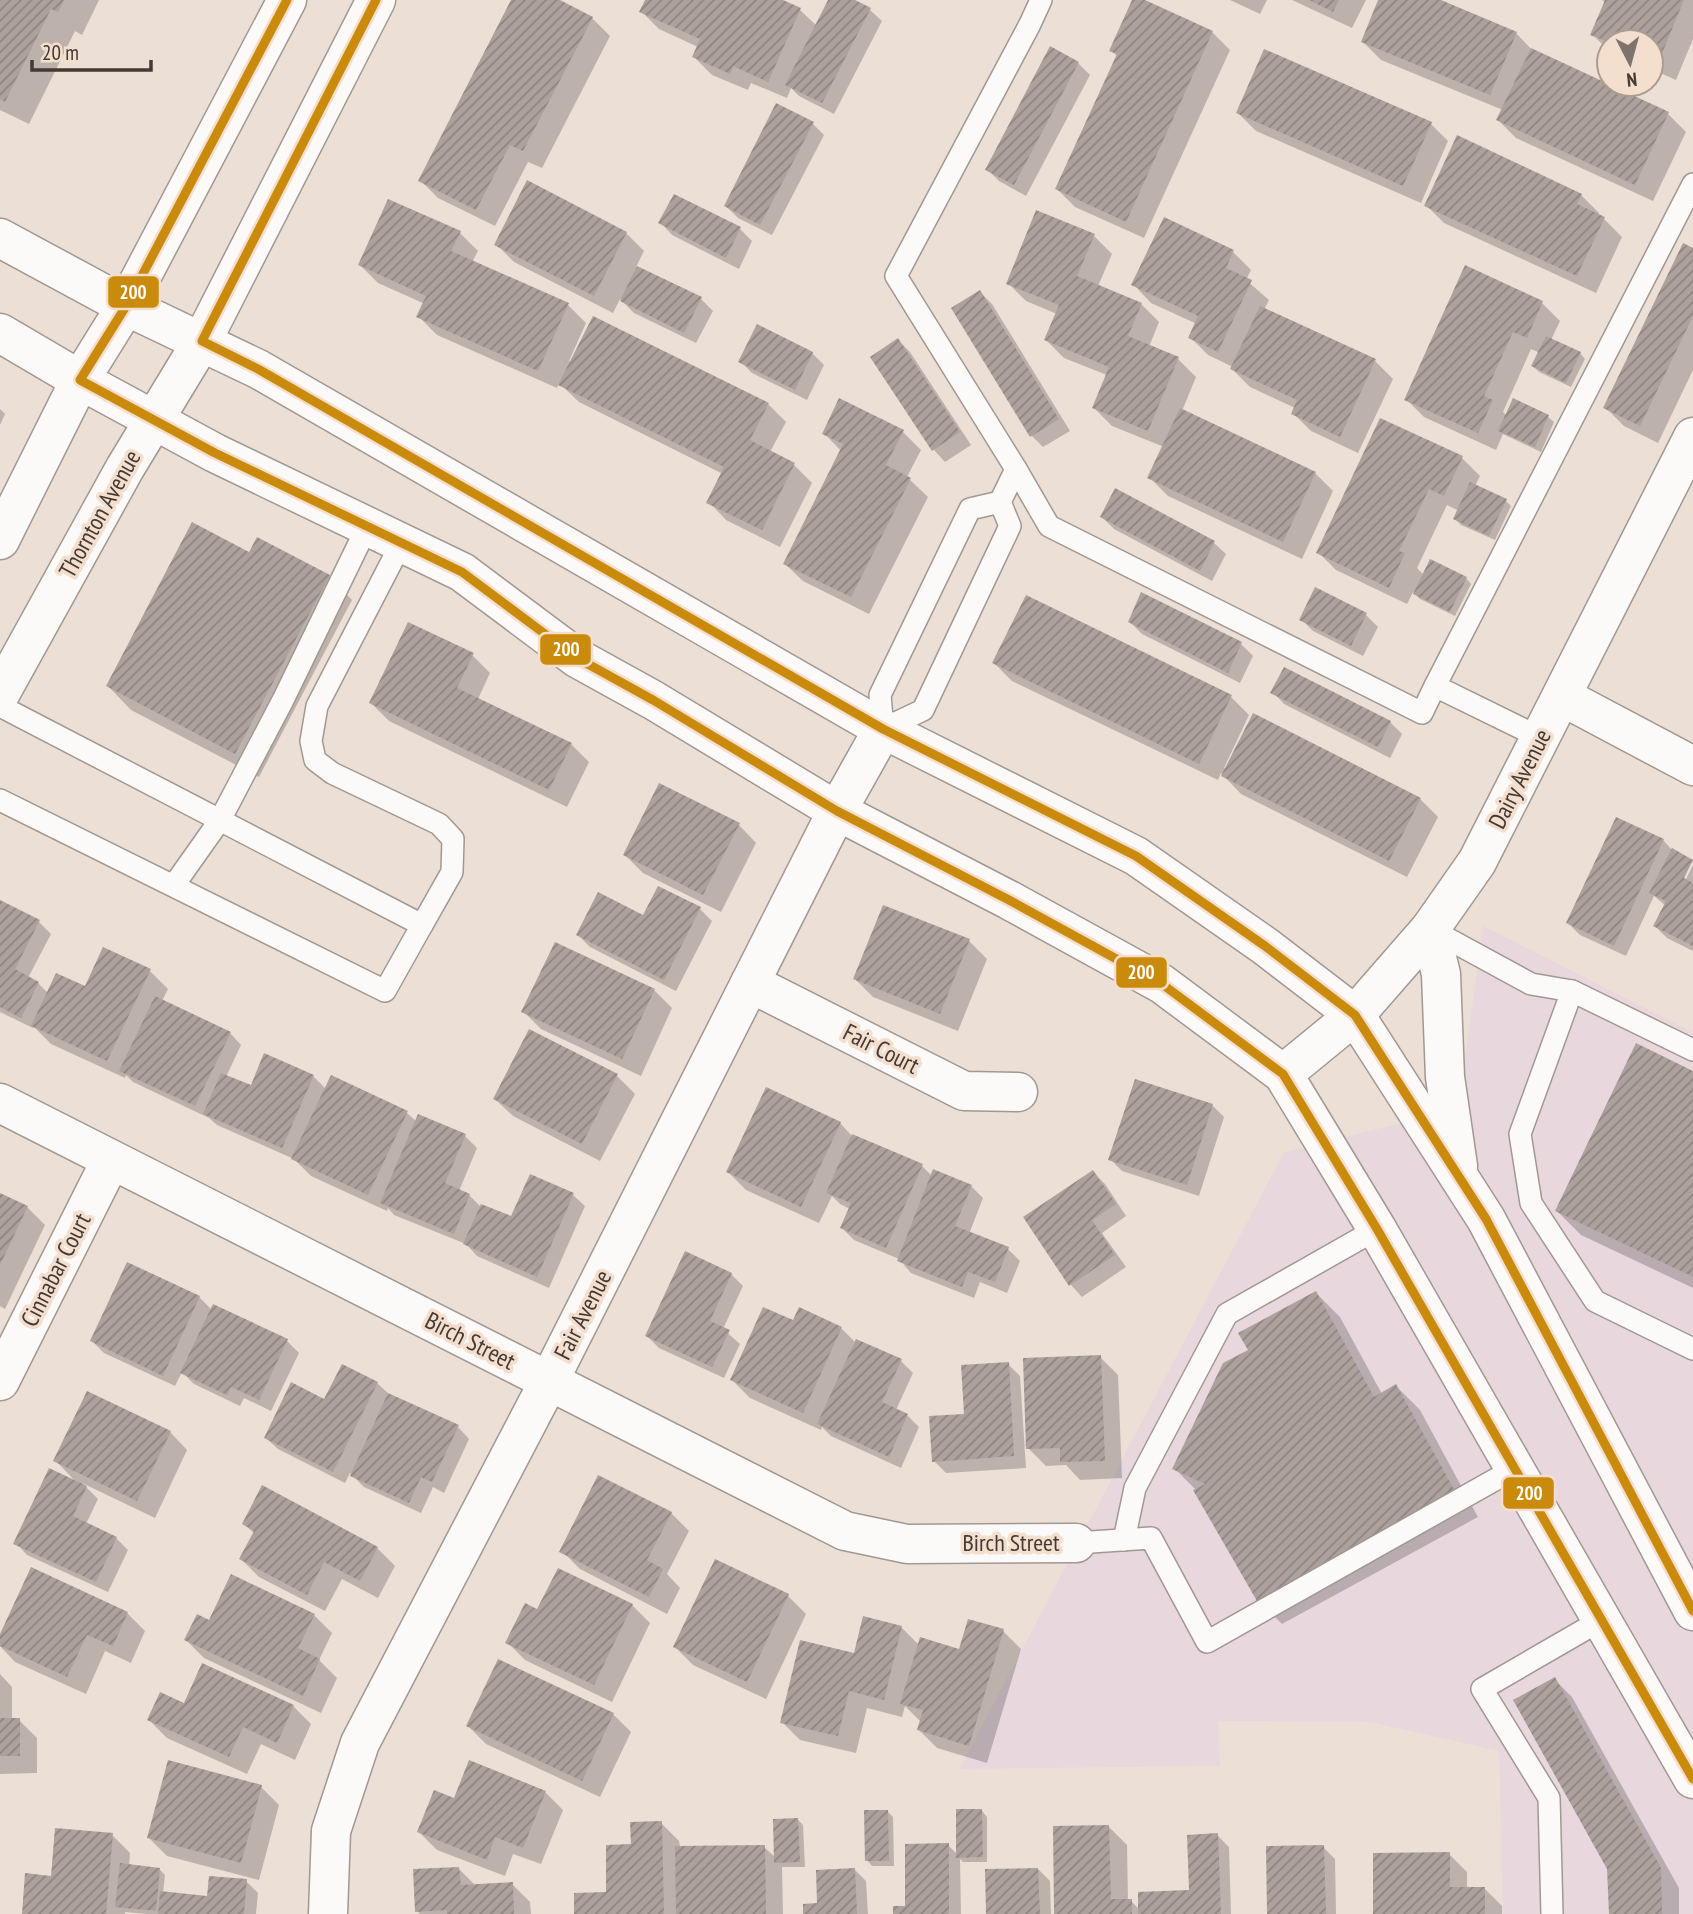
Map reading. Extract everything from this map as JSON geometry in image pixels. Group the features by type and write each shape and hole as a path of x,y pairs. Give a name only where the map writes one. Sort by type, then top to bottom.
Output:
{"main road":[{"path":"0,540 80,380 126,306 287,0"},
{"name":"Thornton Avenue","path":"0,694 154,420 202,341 376,0"},
{"path":"0,238 126,306 258,369 883,729 1136,856 1265,946 1355,1015 1486,1219 1693,1611"},
{"path":"0,333 215,453 462,572 577,658 653,700 837,811 1163,984 1283,1074 1377,1229 1693,1779"},
{"name":"Dairy Avenue","path":"1283,1074 1355,1015 1430,929 1477,862 1693,437"},
{"path":"1563,697 1693,766"},
{"name":"Fair Avenue","path":"328,1914 331,1831 360,1743 549,1381 837,811 883,729"},
{"path":"1430,929 1441,974 1445,1077 1460,1178"},
{"name":"Fair Court","path":"750,983 964,1091 1018,1092"},
{"name":"Birch Street","path":"0,1103 845,1531 907,1544 1076,1543"},
{"name":"Cinnabar Court","path":"0,1381 111,1160"}],"lane":[{"path":"1041,0 896,276 1049,526 1422,713 1693,184"},
{"path":"1000,502 970,509 880,695 883,729 923,710 1010,526 1000,502 1016,469"},
{"path":"174,886 220,820 284,701 368,525"},
{"path":"0,800 385,991 452,872 453,839 439,824 332,774 315,760 311,741 317,706 402,542"},
{"path":"1435,685 1541,738"},
{"path":"0,706 422,925"},
{"path":"1430,929 1531,984 1572,991 1693,1050"},
{"path":"1572,991 1520,1134 1531,1203 1595,1301 1693,1349"},
{"path":"1124,1540 1135,1488 1227,1314 1377,1229"},
{"path":"1076,1543 1150,1538 1207,1642 1514,1469"},
{"path":"1552,1914 1549,1798 1482,1689 1603,1619"}],"shaded area":[{"path":"1483,926 1693,1032 1693,1914 1503,1914 1499,1751 1370,1722 1218,1721 1220,1766 959,1769 1284,1152 1458,1109"}],"building":[{"path":"0,0 64,0 58,12 51,9 5,102 0,99"},
{"path":"511,0 560,0 593,17 523,151 510,145 476,210 418,181"},
{"path":"645,0 783,0 801,8 768,82 733,66 730,74 692,57 700,39 639,12"},
{"path":"828,0 855,0 871,8 822,103 785,85"},
{"path":"1132,0 1145,0 1213,31 1126,222 1055,189 1117,54 1109,51"},
{"path":"1309,0 1339,0 1333,12"},
{"path":"1378,0 1441,0 1517,32 1490,95 1361,42"},
{"path":"1605,0 1684,0 1665,46 1665,28 1595,28 1595,37 1590,35"},
{"path":"1050,46 1079,62 1014,185 985,170"},
{"path":"1531,48 1595,78 1595,98 1639,98 1669,112 1635,185 1496,120"},
{"path":"1264,49 1432,122 1403,186 1236,113"},
{"path":"776,103 814,122 760,225 724,206"},
{"path":"1457,135 1582,194 1577,204 1605,217 1577,276 1424,206"},
{"path":"527,180 627,232 594,296 494,245"},
{"path":"674,194 741,227 726,258 658,223"},
{"path":"388,199 461,231 451,251 569,303 538,371 416,317 426,296 358,265"},
{"path":"1036,210 1095,234 1077,276 1142,303 1128,336 1179,357 1148,431 1092,408 1109,367 1044,340 1059,305 1006,284"},
{"path":"1164,217 1234,250 1226,268 1252,280 1218,352 1188,338 1198,316 1131,285"},
{"path":"1683,243 1693,248 1693,316 1640,426 1603,408"},
{"path":"1465,265 1543,301 1527,338 1513,332 1484,396 1493,400 1478,433 1404,400"},
{"path":"637,266 702,297 684,333 620,301"},
{"path":"980,290 1059,419 1030,437 951,308"},
{"path":"1260,306 1376,359 1340,437 1291,414 1297,400 1230,369"},
{"path":"593,316 769,403 750,440 795,463 762,530 706,503 724,467 558,385"},
{"path":"757,324 813,352 795,390 738,362"},
{"path":"1546,336 1581,352 1566,383 1531,366"},
{"path":"898,338 960,432 932,451 870,357"},
{"path":"839,398 904,430 886,465 911,478 851,597 783,564 843,444 822,434"},
{"path":"1513,398 1549,415 1535,447 1498,431"},
{"path":"1180,408 1316,472 1283,542 1147,478"},
{"path":"1380,418 1463,456 1444,496 1429,489 1399,551 1405,553 1389,588 1316,553"},
{"path":"1470,482 1507,499 1489,536 1453,519"},
{"path":"1115,488 1215,541 1200,571 1100,517"},
{"path":"192,522 249,552 257,537 330,575 235,754 106,686"},
{"path":"1430,559 1467,577 1450,612 1413,594"},
{"path":"1315,587 1367,613 1351,646 1299,620"},
{"path":"1141,592 1242,642 1228,673 1128,622"},
{"path":"1026,595 1232,695 1199,764 992,663"},
{"path":"408,622 474,653 457,688 572,743 549,790 369,703"},
{"path":"1284,667 1391,721 1378,747 1270,693"},
{"path":"1253,713 1421,798 1389,861 1221,776"},
{"path":"659,783 740,823 703,895 623,855"},
{"path":"1616,817 1664,839 1614,946 1566,923"},
{"path":"1672,848 1693,860 1684,878 1693,883 1693,946 1653,926 1666,901 1649,893"},
{"path":"658,886 701,907 664,980 576,935 598,892 643,915"},
{"path":"0,900 40,920 15,969 39,982 21,1018 0,1007"},
{"path":"883,905 970,939 940,1014 853,979"},
{"path":"555,942 655,989 622,1059 521,1012"},
{"path":"103,947 151,969 107,1061 31,1026 56,973 85,986"},
{"path":"155,996 231,1032 195,1106 119,1071"},
{"path":"529,1029 618,1074 582,1144 493,1099"},
{"path":"1636,1043 1693,1071 1693,1277 1555,1211"},
{"path":"264,1053 314,1075 282,1148 203,1114 221,1073 251,1085"},
{"path":"331,1075 408,1111 368,1195 291,1159"},
{"path":"1135,1079 1213,1104 1187,1185 1108,1160"},
{"path":"766,1087 841,1122 801,1207 726,1172"},
{"path":"418,1114 466,1134 445,1183 470,1194 454,1234 380,1203"},
{"path":"852,1134 923,1164 886,1248 840,1228 851,1203 826,1193"},
{"path":"933,1169 972,1185 955,1226 1009,1247 995,1282 968,1272 962,1287 897,1261"},
{"path":"1093,1170 1116,1204 1092,1220 1115,1255 1069,1286 1023,1217"},
{"path":"530,1174 574,1193 537,1277 463,1244 481,1204 511,1216"},
{"path":"0,1193 28,1206 0,1265"},
{"path":"685,1251 732,1273 710,1321 730,1330 712,1367 645,1336"},
{"path":"127,1262 200,1296 163,1376 90,1341"},
{"path":"1316,1291 1374,1397 1396,1384 1456,1493 1257,1601 1193,1490 1205,1484 1172,1469 1223,1363 1248,1350 1238,1333"},
{"path":"213,1304 288,1339 259,1400 231,1387 227,1395 180,1373"},
{"path":"763,1307 793,1320 799,1307 842,1327 803,1413 730,1380"},
{"path":"856,1339 902,1359 882,1402 908,1414 889,1457 817,1424"},
{"path":"1101,1355 1105,1461 1060,1462 1060,1448 1026,1449 1023,1358"},
{"path":"1009,1362 1014,1456 932,1462 929,1416 964,1414 961,1365"},
{"path":"342,1364 378,1382 333,1472 264,1438 291,1382 324,1399"},
{"path":"87,1391 171,1431 137,1501 53,1461"},
{"path":"388,1393 459,1425 432,1482 421,1477 409,1503 350,1476"},
{"path":"49,1468 87,1486 73,1516 117,1537 96,1582 13,1544"},
{"path":"598,1475 672,1512 647,1560 663,1569 649,1597 559,1552"},
{"path":"262,1485 378,1547 360,1581 324,1562 307,1595 239,1559 254,1531 242,1524"},
{"path":"715,1559 789,1594 747,1682 673,1647"},
{"path":"31,1567 128,1612 113,1646 87,1635 67,1677 0,1646 0,1634"},
{"path":"558,1568 633,1604 594,1685 505,1643 525,1603 537,1609"},
{"path":"231,1574 315,1614 298,1648 320,1659 303,1696 184,1640 197,1614 209,1620"},
{"path":"863,1616 902,1626 884,1700 849,1691 838,1736 780,1723 800,1640 854,1653"},
{"path":"968,1619 1004,1629 969,1746 917,1730 923,1710 900,1704 920,1637 959,1649"},
{"path":"498,1659 614,1713 582,1781 466,1726"},
{"path":"202,1663 294,1705 277,1743 243,1727 229,1757 147,1720 160,1692 184,1703"},
{"path":"1555,1677 1661,1868 1662,1914 1609,1914 1607,1869 1513,1700"},
{"path":"0,1718 20,1718 20,1756 0,1756"},
{"path":"168,1760 262,1785 241,1863 147,1838"},
{"path":"469,1760 546,1791 523,1848 495,1837 487,1860 417,1832 434,1790 454,1798"},
{"path":"956,1809 982,1809 983,1857 956,1858"},
{"path":"864,1810 888,1810 889,1861 865,1861"},
{"path":"798,1818 800,1862 774,1863 773,1819"},
{"path":"662,1821 664,1914 574,1914 574,1893 606,1892 606,1845 631,1844 630,1822"},
{"path":"1109,1825 1111,1899 1132,1899 1132,1914 1054,1914 1053,1826"},
{"path":"55,1828 113,1833 106,1914 22,1914 25,1873 51,1876"},
{"path":"1218,1833 1221,1914 1138,1914 1138,1892 1189,1890 1187,1835"},
{"path":"949,1843 949,1914 893,1914 893,1906 905,1906 905,1844"},
{"path":"765,1845 766,1914 676,1914 675,1846"},
{"path":"1324,1845 1326,1914 1267,1914 1266,1846"},
{"path":"1450,1852 1450,1887 1485,1887 1485,1914 1373,1914 1373,1853"},
{"path":"120,1863 160,1868 156,1911 115,1907"},
{"path":"459,1867 461,1885 513,1882 514,1914 447,1914 447,1910 415,1912 413,1869"},
{"path":"855,1868 857,1914 803,1914 803,1904 817,1903 816,1870"},
{"path":"1038,1868 1040,1914 986,1914 985,1869"},
{"path":"209,1876 247,1879 244,1914 158,1914 160,1891 207,1896"}],"transit line":[{"name":"200","path":"287,0 126,306 80,380 215,453 462,572 577,658 653,700 837,811 1009,900 1162,984 1283,1074 1377,1229 1693,1779"},
{"name":"200","path":"376,0 202,341 258,369 883,729 1136,856 1265,946 1355,1015 1486,1219 1693,1611"}]}
